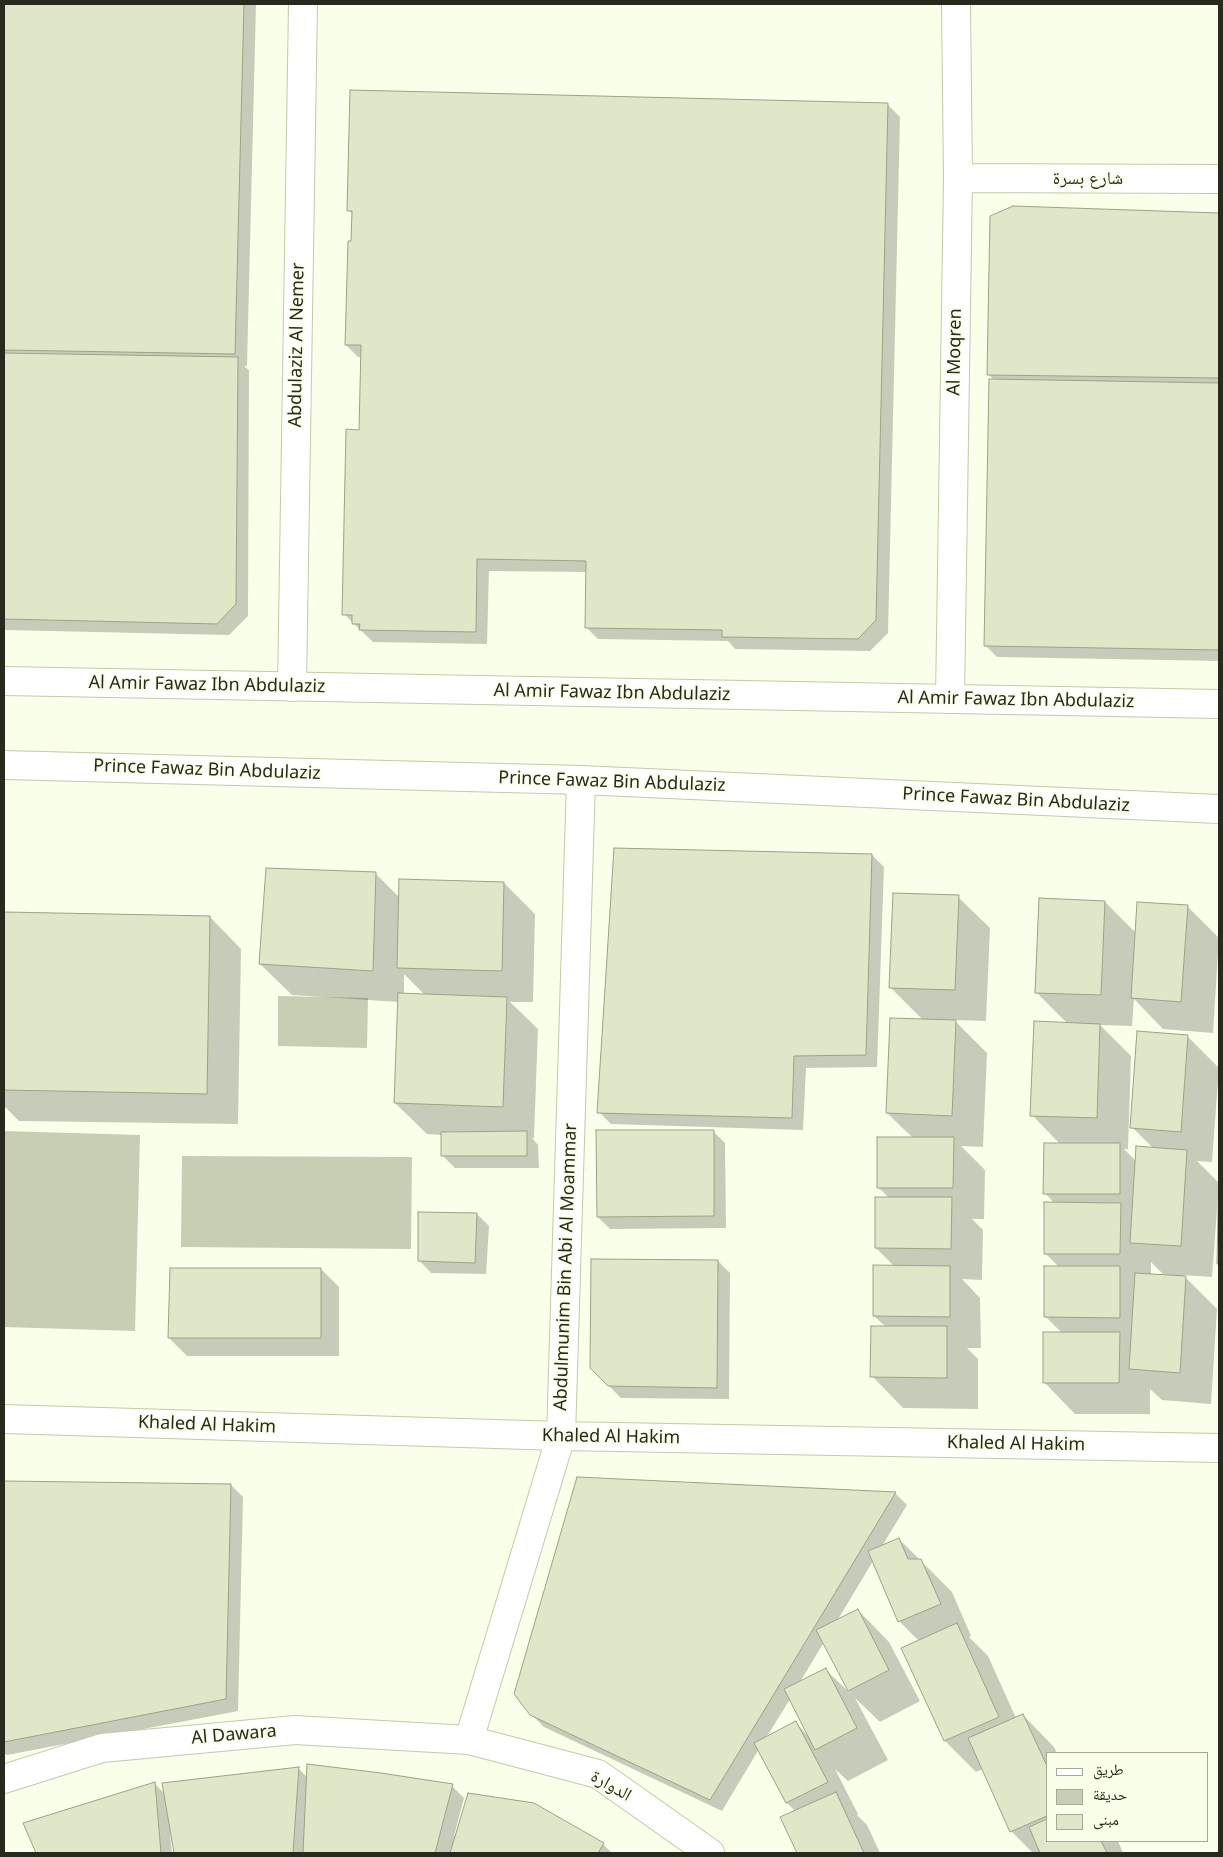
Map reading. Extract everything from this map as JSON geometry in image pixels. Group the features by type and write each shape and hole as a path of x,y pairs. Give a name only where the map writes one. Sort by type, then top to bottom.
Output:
{"street":[{"name":"Abdulaziz Al Nemer","path":"292,687 303,4"},
{"name":"Al Moqren","path":"950,699 958,178 956,4"},
{"name":"شارع بسرة","path":"958,178 1219,179"},
{"name":"Al Amir Fawaz Ibn Abdulaziz","path":"4,682 1219,704"},
{"name":"Prince Fawaz Bin Abdulaziz","path":"4,765 581,780 1219,809"},
{"name":"Abdulmunim Bin Abi Al Moammar","path":"470,1740 561,1436 581,780"},
{"name":"Khaled Al Hakim","path":"4,1419 561,1436 1219,1448"},
{"name":"Al Dawara","path":"4,1779 102,1748 295,1730 470,1740"},
{"name":"الدوارة","path":"470,1740 598,1774 710,1853"}],"green space":[{"path":"278,996 368,998 367,1048 278,1046"},
{"path":"4,1131 140,1135 135,1331 4,1327"},
{"path":"182,1156 412,1157 411,1249 181,1247"}],"building":[{"path":"4,4 244,4 235,354 4,350"},
{"path":"350,90 888,103 876,620 858,639 722,637 722,630 585,628 586,561 477,559 476,632 359,630 360,624 352,624 352,615 342,615 346,429 359,430 361,345 345,345 348,241 351,241 352,211 347,211"},
{"path":"1013,206 1219,213 1219,378 987,375 990,216"},
{"path":"4,353 238,357 236,604 217,624 4,619"},
{"path":"989,379 1219,383 1219,650 984,646"},
{"path":"614,848 872,854 866,1055 794,1056 792,1118 597,1113"},
{"path":"266,868 376,872 373,971 259,964"},
{"path":"399,879 504,882 502,971 397,968"},
{"path":"893,893 959,895 955,990 889,988"},
{"path":"1039,898 1105,901 1101,995 1035,993"},
{"path":"1137,902 1188,905 1181,1002 1131,998"},
{"path":"4,912 210,916 207,1094 4,1090"},
{"path":"398,993 507,997 503,1107 394,1103"},
{"path":"890,1018 956,1020 952,1116 886,1113"},
{"path":"1034,1021 1100,1024 1097,1118 1030,1116"},
{"path":"1137,1031 1188,1035 1181,1132 1130,1128"},
{"path":"596,1130 714,1130 714,1216 597,1217"},
{"path":"527,1131 527,1156 441,1156 441,1132"},
{"path":"877,1137 954,1137 953,1188 877,1188"},
{"path":"1044,1143 1120,1143 1120,1194 1043,1194"},
{"path":"1136,1146 1187,1150 1181,1246 1130,1243"},
{"path":"1219,1168 1219,1264 1217,1264"},
{"path":"875,1197 952,1197 951,1249 875,1248"},
{"path":"1044,1202 1121,1203 1120,1254 1044,1254"},
{"path":"418,1212 477,1213 475,1263 418,1261"},
{"path":"591,1259 718,1260 717,1388 608,1386 590,1368"},
{"path":"873,1265 950,1266 950,1317 873,1316"},
{"path":"1044,1266 1120,1266 1120,1318 1044,1317"},
{"path":"170,1268 321,1268 321,1338 168,1338"},
{"path":"1135,1273 1186,1276 1180,1373 1129,1369"},
{"path":"871,1326 947,1326 947,1378 870,1377"},
{"path":"1043,1332 1120,1332 1119,1383 1043,1383"},
{"path":"577,1477 896,1492 710,1800 530,1715 514,1694"},
{"path":"4,1481 231,1484 226,1699 4,1742"},
{"path":"899,1538 908,1559 921,1559 941,1604 898,1622 868,1551"},
{"path":"858,1609 889,1670 848,1691 816,1630"},
{"path":"957,1623 999,1717 944,1741 901,1648"},
{"path":"826,1668 857,1728 815,1750 784,1689"},
{"path":"1023,1714 1046,1764 1046,1816 1010,1832 968,1738"},
{"path":"796,1721 828,1782 786,1803 754,1743"},
{"path":"307,1764 453,1784 435,1853 303,1853"},
{"path":"299,1767 293,1853 174,1853 162,1783"},
{"path":"155,1782 161,1853 36,1853 23,1823"},
{"path":"836,1792 864,1853 797,1853 780,1817"},
{"path":"468,1793 534,1803 604,1843 598,1853 450,1853"},
{"path":"1046,1819 1046,1842 1102,1842 1107,1853 1040,1853 1029,1827"}]}
